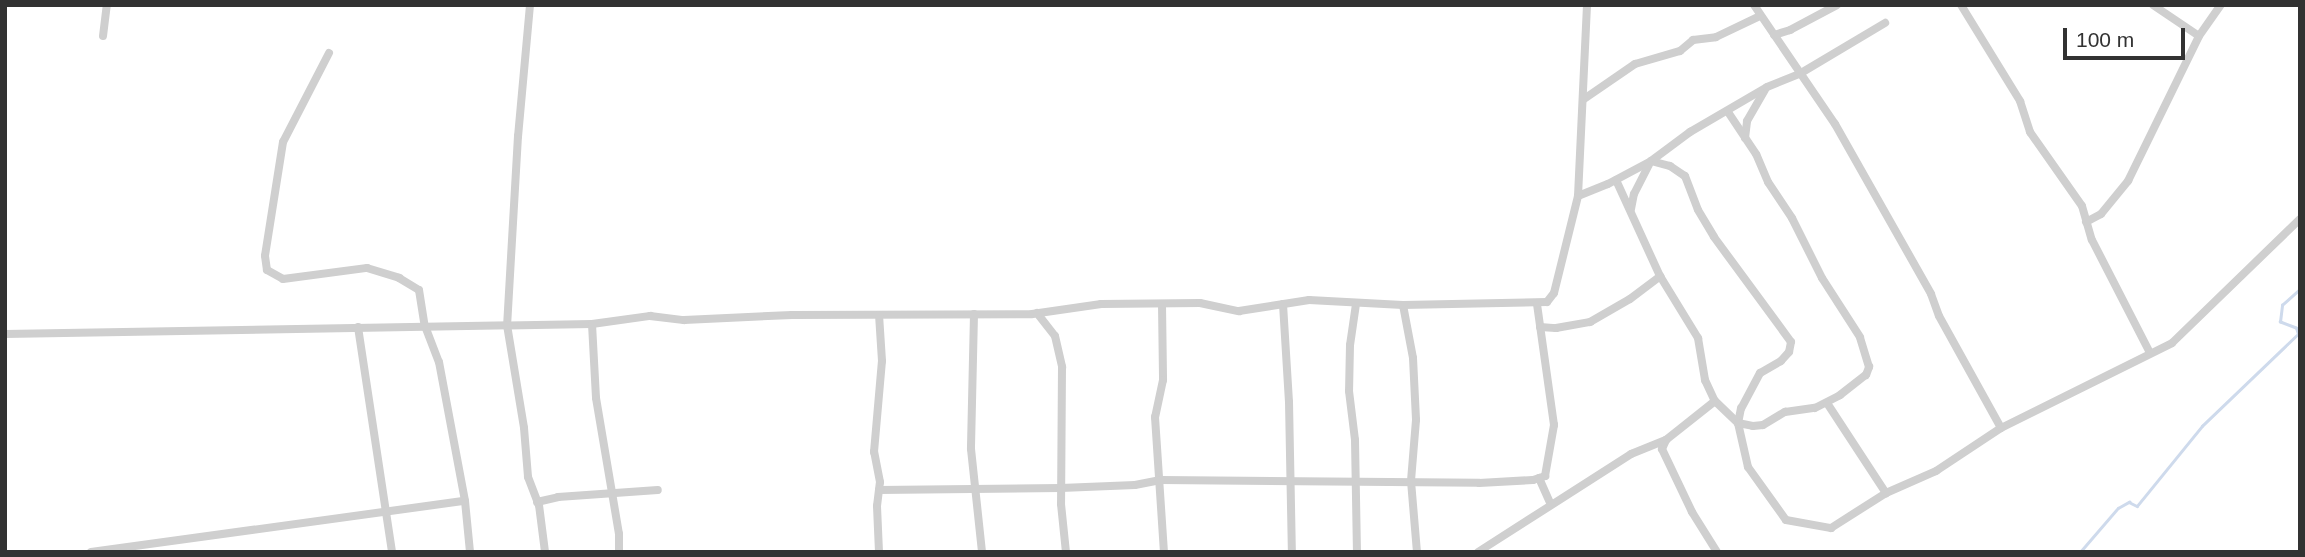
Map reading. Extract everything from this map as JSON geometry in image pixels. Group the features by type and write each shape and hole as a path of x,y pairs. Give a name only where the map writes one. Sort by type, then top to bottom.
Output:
{"street":[{"path":"103,36 107,5"},
{"path":"530,5 524,55 507,325 524,428 528,477 537,502 545,552"},
{"path":"5,334 592,324 650,316 684,320 1037,313 1101,304 1200,303 1239,311 1309,300 1403,305 1547,302 1554,293 1578,196 1587,5"},
{"path":"1754,5 1835,124 1931,294 1939,316 2001,428"},
{"path":"1774,35 1790,30 1837,5"},
{"path":"1961,5 2020,101 2030,132 2082,206 2092,240 2150,353"},
{"path":"2153,5 2199,36"},
{"path":"2086,222 2101,214 2128,181 2199,36 2221,5"},
{"path":"1584,99 1635,64 1680,51 1693,40 1716,37 1760,16"},
{"path":"1578,196 1651,161 1690,132 1767,87 1801,73 1885,23"},
{"path":"329,53 284,142 265,256 267,270 283,279 367,268 399,278 419,290 425,326 439,362 465,501 470,552"},
{"path":"1745,138 1747,121 1767,87"},
{"path":"1616,180 1660,276 1698,338 1705,380 1715,401 1738,423 1763,425 1785,412 1807,410 1828,402 1866,375 1868,363 1860,337 1822,278 1728,112"},
{"path":"1631,209 1641,175 1651,161"},
{"path":"1651,161 1670,166 1685,176 1698,210 1714,237 1791,342 1789,352 1782,361 1760,373 1741,408 1738,423 1748,467 1786,520 1831,528 1886,493 1936,471 2001,428 2172,343 2186,333 2300,219"},
{"path":"1540,327 1556,328 1590,322 1630,299 1660,276"},
{"path":"1283,304 1292,552"},
{"path":"1356,304 1349,345 1349,391 1355,440 1357,552"},
{"path":"879,490 1061,488 1135,485 1161,480 1479,483 1539,478 1545,476 1554,425 1537,304"},
{"path":"1162,305 1163,380 1154,417 1161,480 1164,552"},
{"path":"1403,305 1413,358 1416,420 1410,481 1417,552"},
{"path":"1037,313 1055,337 1062,367 1061,488 1062,530 1066,552"},
{"path":"974,314 971,449 982,552"},
{"path":"879,315 881,361 874,452 879,490 879,552"},
{"path":"592,324 596,398 619,552"},
{"path":"358,327 392,552"},
{"path":"1478,552 1550,503 1645,446 1666,440 1715,401"},
{"path":"1828,402 1886,493"},
{"path":"1666,440 1664,456 1692,512 1717,552"},
{"path":"1539,478 1550,503"},
{"path":"537,502 558,497 658,490"},
{"path":"91,552 465,501"}],"waterway":[{"path":"2080,552 2118,508 2129,502 2137,506 2202,426 2298,334 2296,328 2280,322 2282,305 2300,289"}]}
